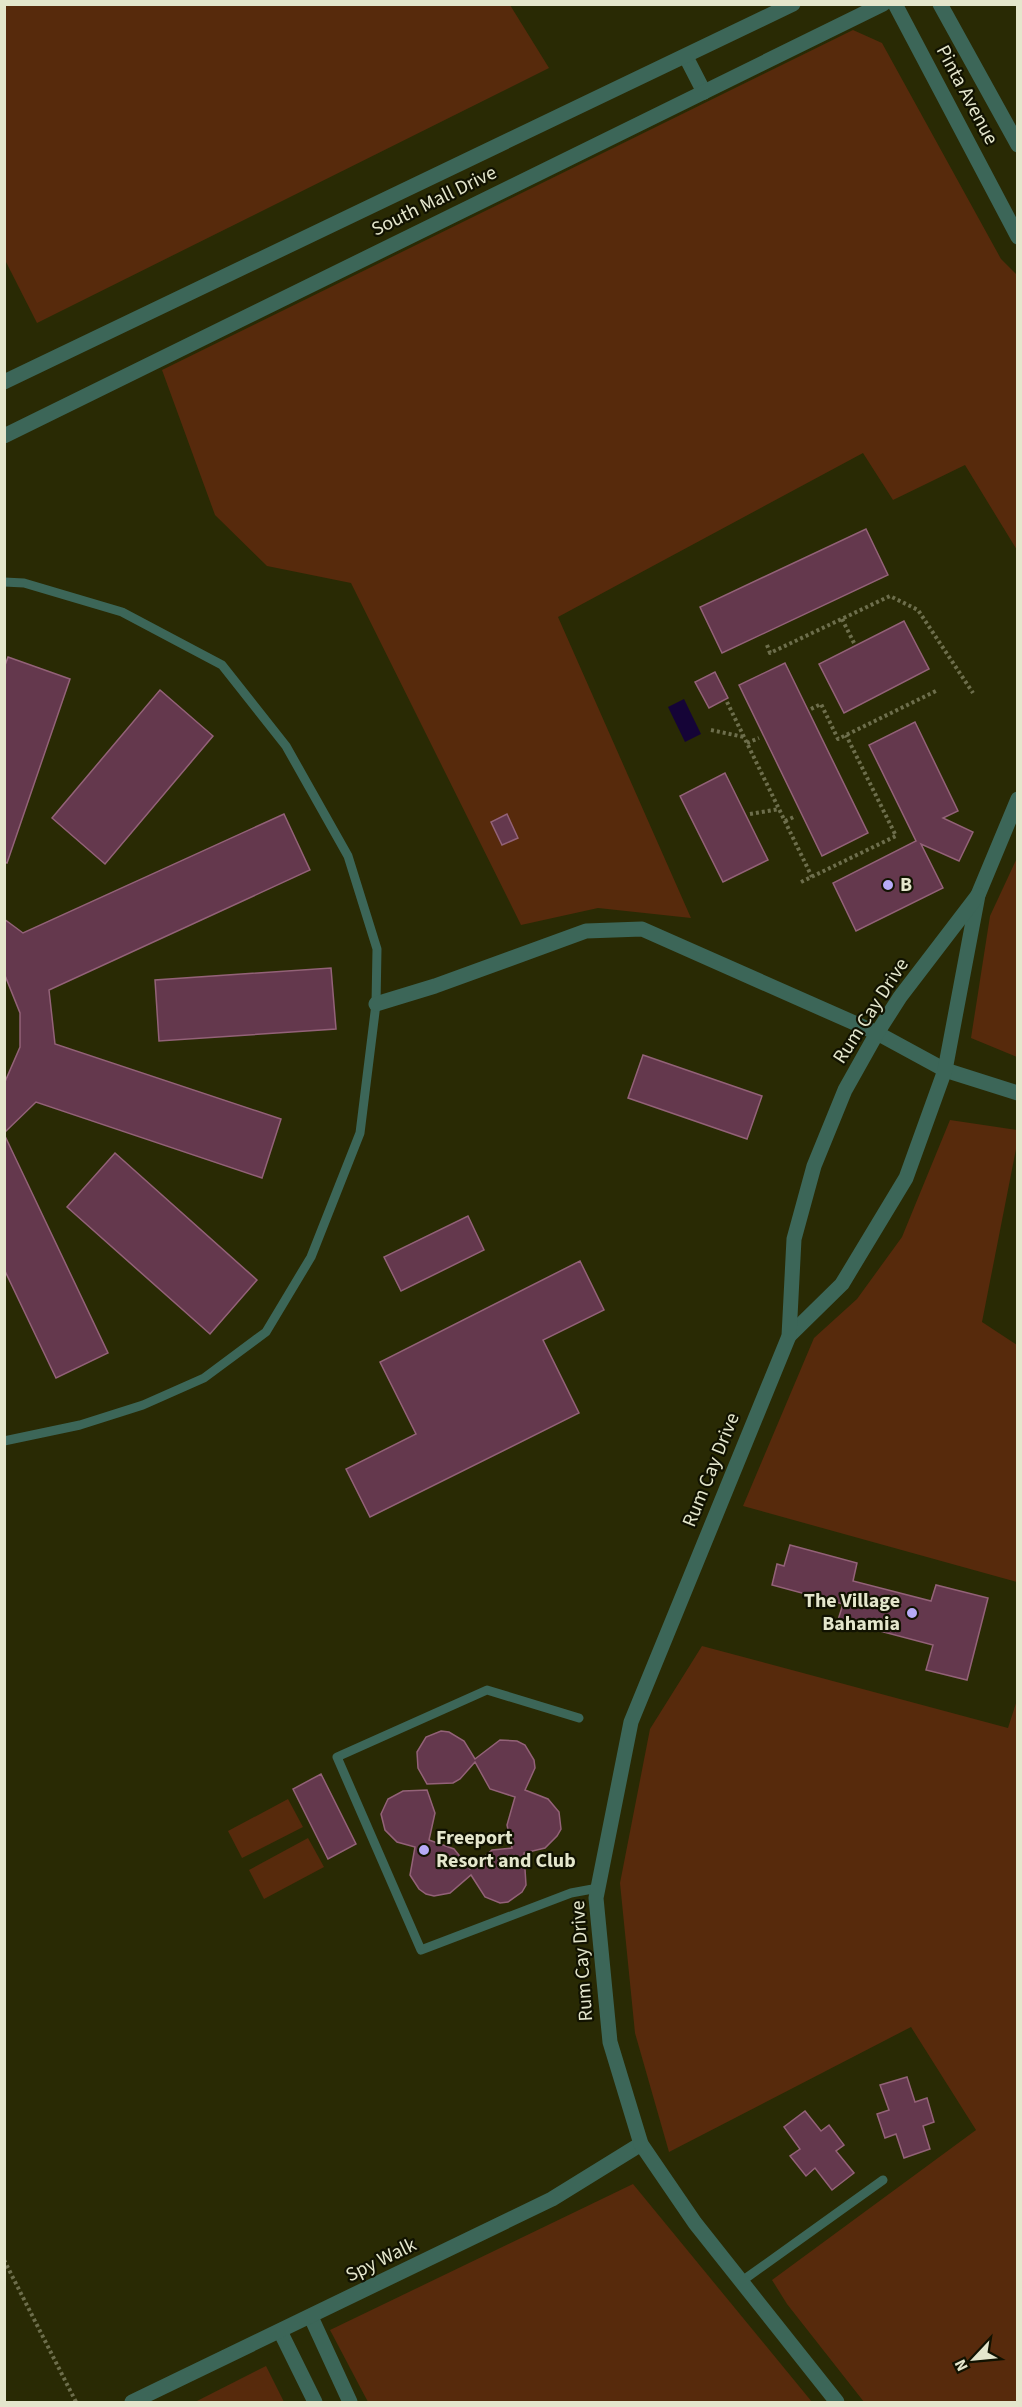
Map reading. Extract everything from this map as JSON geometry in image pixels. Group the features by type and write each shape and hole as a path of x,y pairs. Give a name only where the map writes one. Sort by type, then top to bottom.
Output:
{"street":[{"name":"South Mall Drive","path":"4,382 793,4"},
{"name":"South Mall Drive","path":"4,436 882,4"},
{"name":"Pinta Avenue","path":"895,4 1017,237"},
{"name":"Pinta Avenue","path":"940,4 1017,145"},
{"path":"686,57 704,92"},
{"name":"Rum Cay Drive","path":"789,1335 842,1284 906,1178 945,1070 978,896 1017,799"},
{"name":"Rum Cay Drive","path":"837,2403 695,2223 641,2144 610,2042 596,1898 631,1722 789,1335 794,1239 814,1166 845,1090 878,1033 900,997 978,896"},
{"path":"376,1004 435,986 586,931 642,929 878,1033 945,1070 1017,1093"},
{"name":"Spy Walk","path":"132,2403 281,2333 552,2199 641,2144"},
{"path":"311,2317 350,2403"},
{"path":"281,2333 315,2403"}],"lane":[{"path":"4,582 24,583 122,612 222,665 286,746 348,856 376,949 376,1004 360,1133 312,1257 266,1332 204,1378 143,1405 80,1425 4,1441"},
{"path":"579,1718 487,1690 337,1757 421,1950 571,1893 598,1888"},
{"path":"742,2281 883,2180"}],"path":[{"path":"767,645 770,653 890,596 918,610 973,693"},
{"path":"842,619 854,643"},
{"path":"811,709 821,704 838,739 938,690"},
{"path":"727,702 812,877"},
{"path":"711,730 744,738"},
{"path":"801,882 896,836 846,735"},
{"path":"747,743 759,738"},
{"path":"750,814 779,809"},
{"path":"785,821 796,816"},
{"path":"4,2260 76,2403"}],"shaded area":[{"path":"5,4 510,5 549,68 37,323 5,260"},
{"path":"853,30 882,43 1001,259 1017,275 1017,550 965,465 893,500 863,453 558,617 691,918 598,908 521,925 351,583 267,566 215,515 162,370"},
{"path":"684,699 701,734 685,742 668,707"},
{"path":"1017,858 1017,1057 971,1038 990,916"},
{"path":"950,1120 1017,1130 1017,1144 982,1322 1017,1345 1017,1582 743,1506 814,1338 857,1299 902,1237"},
{"path":"702,1646 1008,1728 1017,1700 1017,2402 864,2402 787,2304 772,2280 976,2130 911,2027 669,2152 635,2033 620,1883 650,1729"},
{"path":"288,1799 303,1827 242,1858 228,1831"},
{"path":"308,1838 324,1867 264,1899 249,1870"},
{"path":"633,2184 812,2402 368,2402 330,2330"},
{"path":"266,2366 284,2402 195,2402"}],"building":[{"path":"866,529 888,575 722,653 700,607"},
{"path":"904,621 929,669 844,713 819,664"},
{"path":"8,657 70,679 7,863 4,862 4,668"},
{"path":"785,663 868,833 822,856 739,685"},
{"path":"715,672 728,698 709,708 695,682"},
{"path":"160,690 213,736 105,864 52,818"},
{"path":"915,722 958,811 943,818 973,832 959,861 921,844 943,888 856,931 833,883 916,841 869,745"},
{"path":"725,773 768,860 723,882 680,796"},
{"path":"284,814 310,870 49,990 55,1044 281,1119 262,1178 36,1102 4,1133 4,1084 20,1047 20,1013 4,973 4,919 23,933"},
{"path":"507,814 518,838 502,845 491,822"},
{"path":"331,968 336,1029 159,1041 155,980"},
{"path":"643,1055 762,1096 747,1139 628,1098"},
{"path":"4,1134 108,1353 56,1378 4,1269"},
{"path":"115,1153 257,1280 210,1334 67,1207"},
{"path":"468,1216 484,1250 401,1291 384,1257"},
{"path":"580,1261 604,1310 543,1340 579,1413 370,1517 346,1469 416,1434 380,1362"},
{"name":"The Village Bahamia","path":"790,1545 857,1563 853,1581 931,1601 936,1585 988,1598 967,1680 926,1670 933,1645 838,1620 843,1604 772,1585 777,1564 784,1566"},
{"path":"441,1731 449,1732 464,1741 475,1759 500,1740 517,1741 525,1745 534,1760 535,1768 525,1790 548,1799 559,1812 561,1829 557,1836 545,1848 524,1853 526,1885 522,1892 508,1902 500,1903 485,1897 471,1875 450,1893 434,1896 426,1894 419,1889 410,1875 415,1847 397,1842 385,1830 381,1814 388,1799 403,1791 427,1790 435,1813 429,1840 454,1849 470,1869 492,1850 512,1848 507,1825 515,1797 490,1789 475,1762 460,1779 453,1783 427,1784 418,1768 417,1752 426,1737"},
{"path":"321,1774 356,1844 328,1859 293,1789"},
{"path":"907,2077 915,2102 927,2098 934,2122 923,2126 930,2149 904,2158 896,2134 885,2138 877,2114 889,2110 880,2085"},
{"path":"805,2111 821,2131 829,2125 844,2145 836,2151 854,2173 832,2190 815,2168 806,2176 790,2156 800,2149 784,2127"}],"place":[{"name":"B","path":"888,885"},
{"name":"The Village Bahamia","path":"912,1613"},
{"name":"Freeport Resort and Club","path":"424,1850"}]}
